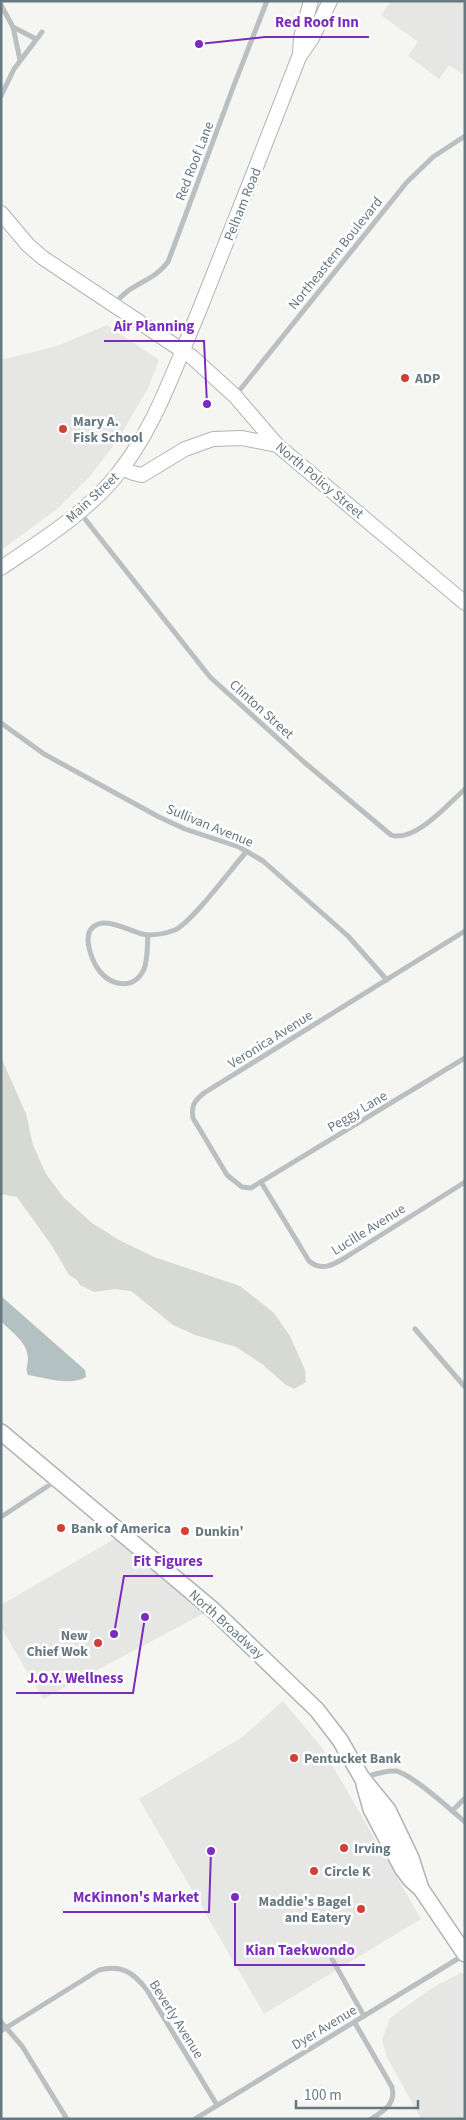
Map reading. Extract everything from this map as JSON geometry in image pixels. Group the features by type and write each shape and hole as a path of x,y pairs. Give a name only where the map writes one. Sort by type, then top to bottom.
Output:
{"main road":[{"name":"North Broadway","path":"1,1432 212,1609 291,1684 329,1724 362,1778 388,1810 411,1858 421,1889 465,1954"}],"street":[{"name":"Red Roof Lane","path":"113,305 124,292 158,274 168,262 267,1"},
{"name":"Pelham Road","path":"300,58 301,36 311,1"},
{"name":"Pelham Road","path":"182,350 300,58 330,1"},
{"path":"1,4 13,27 20,60"},
{"path":"13,27 36,39"},
{"path":"1,96 20,60 42,32"},
{"name":"Northeastern Boulevard","path":"235,396 407,182 433,157 465,136"},
{"name":"North Policy Street","path":"1,213 28,245 43,258 182,350 235,396 277,446 465,603"},
{"name":"Main Street","path":"1,568 79,512 99,494 122,468 161,403 182,350"},
{"path":"122,468 142,475 194,445 221,438 242,438 277,446"},
{"name":"Clinton Street","path":"79,512 210,677 311,769 391,835 402,837 415,833 465,789"},
{"name":"Sullivan Avenue","path":"1,723 44,754 159,817 185,830 247,851 263,861 348,936 387,980"},
{"path":"148,935 146,963 142,972 134,981 122,985 115,983 98,968 88,942 89,934 94,926 102,924 111,924 148,935 168,932 185,924 247,851"},
{"name":"Veronica Avenue","path":"261,1182 251,1188 242,1187 227,1175 192,1118 191,1109 196,1099 465,931"},
{"name":"Peggy Lane","path":"261,1182 465,1058"},
{"name":"Lucille Avenue","path":"261,1182 310,1261 321,1267 326,1267 343,1259 465,1182"},
{"path":"415,1329 465,1387"},
{"path":"1,1517 58,1480"},
{"path":"362,1778 385,1772 401,1773 416,1782 465,1822"},
{"path":"452,1811 465,1798"},
{"name":"Dyer Avenue","path":"195,2119 355,2023 465,1954"},
{"path":"332,1959 364,2016"},
{"name":"Beverly Avenue","path":"1,2031 99,1970 118,1967 127,1970 147,1990 217,2105"},
{"path":"1,2022 22,2046 67,2119"},
{"path":"355,2023 388,2079 394,2097 390,2106 371,2119"}],"shaded area":[{"path":"391,1 465,1 465,76 449,65 439,79 408,56 418,42 381,15"},
{"name":"Mary A. Fisk School","path":"107,325 159,360 148,388 119,438 91,475 56,510 1,550 1,360 57,346"},
{"path":"1,1057 26,1114 33,1145 46,1174 63,1197 92,1223 119,1240 154,1257 240,1286 274,1313 290,1336 305,1370 306,1382 294,1389 236,1347 195,1335 173,1325 131,1291 115,1289 94,1292 80,1285 77,1280 69,1275 52,1246 17,1197 1,1194"},
{"path":"1,1296 85,1370 86,1377 80,1380 66,1381 28,1375 28,1359 25,1348 19,1338 1,1321"},
{"path":"123,1534 212,1609 43,1699 1,1627 1,1605"},
{"path":"283,1701 323,1749 421,1919 264,2014 139,1799 241,1738"},
{"path":"462,1972 465,1976 465,2119 421,2119 387,2057 382,2040 390,2018 429,1990"}],"place":[{"name":"Red Roof Inn","path":"199,44"},
{"name":"ADP","path":"405,378"},
{"name":"Air Planning","path":"207,404"},
{"name":"Mary A. Fisk School","path":"63,429"},
{"name":"Bank of America","path":"61,1528"},
{"name":"Dunkin'","path":"185,1531"},
{"name":"J.O.Y. Wellness","path":"145,1617"},
{"name":"Fit Figures","path":"114,1634"},
{"name":"New Chief Wok","path":"98,1643"},
{"name":"Pentucket Bank","path":"294,1758"},
{"name":"Irving","path":"344,1848"},
{"name":"McKinnon's Market","path":"211,1851"},
{"name":"Circle K","path":"314,1871"},
{"name":"Kian Taekwondo","path":"235,1897"},
{"name":"Maddie's Bagel and Eatery","path":"361,1909"}]}
